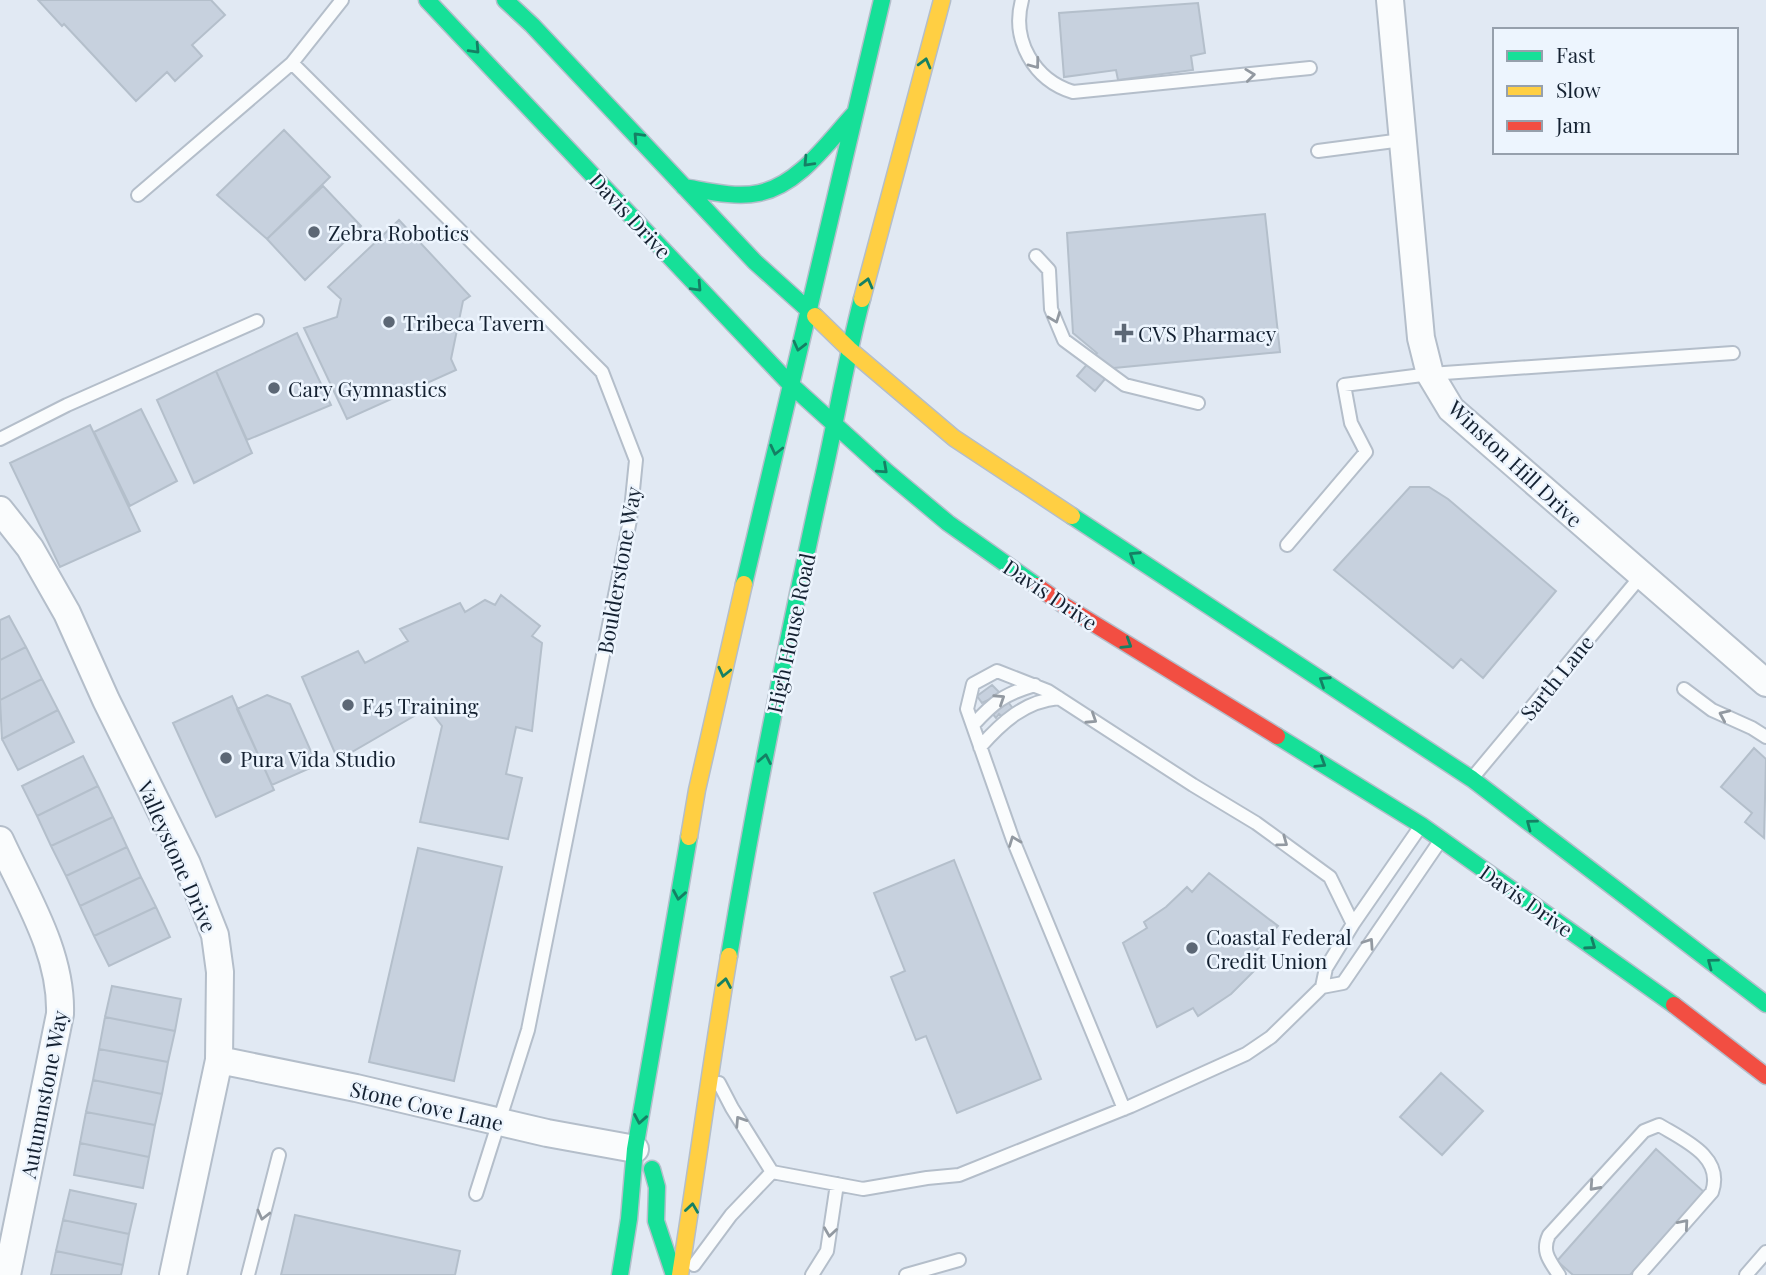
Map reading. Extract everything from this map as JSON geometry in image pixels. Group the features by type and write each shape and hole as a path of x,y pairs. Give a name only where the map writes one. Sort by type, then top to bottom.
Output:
{"main road":[{"name":"Davis Drive","path":"428,0 790,384 948,523 1065,606 1421,825 1645,984 1766,1076"},
{"path":"505,0 532,25 755,262 849,349 954,438 1472,779 1766,1004"},
{"path":"620,1275 629,1219 635,1149 697,790 882,0"},
{"name":"High House Road","path":"680,1275 701,1153 710,1068 741,885 793,610 849,349 942,0"},
{"path":"684,187 726,194 762,193 797,174 855,112"},
{"path":"635,1149 651,1165 657,1187 656,1222 674,1275"}],"street":[{"name":"Winston Hill Drive","path":"1390,0 1420,338 1430,374 1451,409 1766,683"},
{"name":"Valleystone Drive","path":"0,510 30,548 67,613 200,894 215,935 220,972 219,1060 173,1275"},
{"name":"Autumnstone Way","path":"0,840 47,941 61,990 60,1014 7,1275"},
{"name":"Stone Cove Lane","path":"219,1060 635,1149"}],"lane":[{"path":"138,195 292,63 342,0"},
{"path":"1022,0 1018,26 1030,59 1049,81 1073,92 1310,68"},
{"name":"Boulderstone Way","path":"292,63 602,372 636,460 630,520 531,1017 475,1194"},
{"path":"1318,151 1402,140"},
{"path":"1036,256 1049,270 1051,309 1064,340 1125,385 1198,403"},
{"path":"0,439 67,405 257,321"},
{"path":"1287,545 1366,452 1351,423 1344,385 1430,374 1733,353"},
{"name":"Sarth Lane","path":"1472,779 1641,576"},
{"path":"1124,1109 1013,840 967,709 973,684 997,671 1035,685 1059,698 1256,823 1330,877 1353,924"},
{"path":"973,725 1004,695 1035,685"},
{"path":"1684,689 1712,710 1766,737"},
{"path":"981,747 1003,723 1025,707 1041,699 1059,698"},
{"path":"1322,987 1326,968 1421,825"},
{"path":"710,1068 772,1172 863,1189 958,1175 1124,1109 1246,1054 1271,1037 1322,987 1343,983 1441,839"},
{"path":"1559,1275 1546,1255 1545,1245 1549,1235 1644,1131 1659,1125 1694,1146 1712,1165 1716,1181 1712,1192 1639,1275"},
{"path":"248,1275 279,1155"},
{"path":"687,1275 731,1215 772,1172"},
{"path":"812,1275 827,1251 837,1184"},
{"path":"1746,1275 1766,1252"},
{"path":"906,1275 959,1260"}],"building":[{"path":"38,0 211,0 225,15 192,45 202,56 175,81 167,72 136,101"},
{"path":"1198,3 1205,53 1191,56 1193,70 1118,80 1116,70 1064,77 1059,13"},
{"path":"284,130 330,177 267,239 217,195"},
{"name":"Zebra Robotics","path":"323,186 361,226 305,280 267,239"},
{"name":"CVS Pharmacy","path":"1265,214 1280,352 1114,368 1095,391 1077,376 1097,353 1073,333 1067,233"},
{"name":"Tribeca Tavern","path":"399,220 470,296 463,301 451,359 456,370 347,419 304,328 337,317 341,299 328,287"},
{"name":"Cary Gymnastics","path":"297,333 331,405 247,440 216,371"},
{"path":"216,371 252,453 194,483 157,400"},
{"path":"141,409 177,481 130,506 94,432"},
{"path":"90,425 140,531 60,567 10,463"},
{"path":"1410,487 1429,487 1448,499 1556,591 1483,678 1461,659 1453,668 1334,570"},
{"path":"501,595 540,626 532,636 542,643 532,731 516,727 506,774 522,778 508,839 420,822 442,726 428,708 338,760 302,677 358,651 365,663 408,641 400,629 460,603 465,612 485,600 495,605"},
{"path":"9,616 26,647 0,660 0,620"},
{"path":"26,647 42,679 0,700 0,660"},
{"path":"42,679 58,710 2,739 0,700"},
{"path":"992,685 1000,693 990,703 988,700 982,703 977,696"},
{"path":"267,695 290,704 317,765 272,785 237,709"},
{"path":"232,696 274,790 216,817 173,723"},
{"path":"1006,699 1014,710 1004,718 999,714 996,718 991,712"},
{"path":"58,710 74,742 18,770 2,739"},
{"path":"1754,748 1766,759 1764,838 1745,822 1752,813 1721,787"},
{"path":"83,756 98,786 37,816 22,786"},
{"path":"98,786 113,817 51,846 37,816"},
{"path":"113,817 127,847 66,876 51,846"},
{"path":"127,847 141,877 80,906 66,876"},
{"path":"418,848 502,867 454,1081 369,1062"},
{"path":"954,860 1041,1079 957,1113 926,1036 916,1040 891,977 905,971 874,893"},
{"name":"Coastal Federal Credit Union","path":"1209,873 1278,926 1255,952 1264,961 1231,994 1198,1016 1193,1008 1157,1027 1123,943 1147,928 1144,922 1166,907 1187,887 1192,892"},
{"path":"141,877 156,907 94,936 80,906"},
{"path":"156,907 170,937 109,966 94,936"},
{"path":"112,986 181,999 175,1031 105,1017"},
{"path":"105,1017 175,1031 168,1062 99,1049"},
{"path":"99,1049 168,1062 162,1094 93,1080"},
{"path":"1441,1073 1483,1111 1442,1155 1400,1117"},
{"path":"93,1080 162,1094 155,1125 86,1112"},
{"path":"86,1112 155,1125 149,1157 80,1143"},
{"path":"80,1143 149,1157 143,1188 74,1175"},
{"path":"1656,1149 1704,1192 1630,1275 1573,1275 1557,1261"},
{"path":"70,1190 136,1204 129,1234 63,1220"},
{"path":"295,1215 460,1251 455,1275 281,1275"},
{"path":"63,1220 129,1234 123,1265 56,1251"},
{"path":"56,1251 123,1265 121,1275 51,1275"}],"traffic: fast":[{"path":"427,0 790,384 948,523 1037,586"},
{"path":"505,0 532,25 755,262 815,316"},
{"path":"744,584 882,0"},
{"path":"684,187 741,195 774,188 812,161 854,114"},
{"path":"729,956 783,665 862,299"},
{"path":"1072,516 1472,779 1766,1004"},
{"path":"1277,736 1421,825 1674,1005"},
{"path":"620,1275 629,1219 635,1149 689,837"},
{"path":"652,1169 657,1187 656,1221 674,1275"}],"traffic: slow":[{"path":"862,299 942,0"},
{"path":"815,316 849,349 954,438 1072,516"},
{"path":"689,837 697,790 744,584"},
{"path":"680,1275 729,956"}],"traffic: jam":[{"path":"1037,586 1065,606 1277,736"},
{"path":"1674,1005 1766,1076"}],"place":[{"name":"Zebra Robotics","path":"314,232"},
{"name":"Tribeca Tavern","path":"389,322"},
{"name":"CVS Pharmacy","path":"1124,333"},
{"name":"Cary Gymnastics","path":"274,388"},
{"name":"F45 Training","path":"348,705"},
{"name":"Pura Vida Studio","path":"226,758"},
{"name":"Coastal Federal Credit Union","path":"1192,948"}]}
